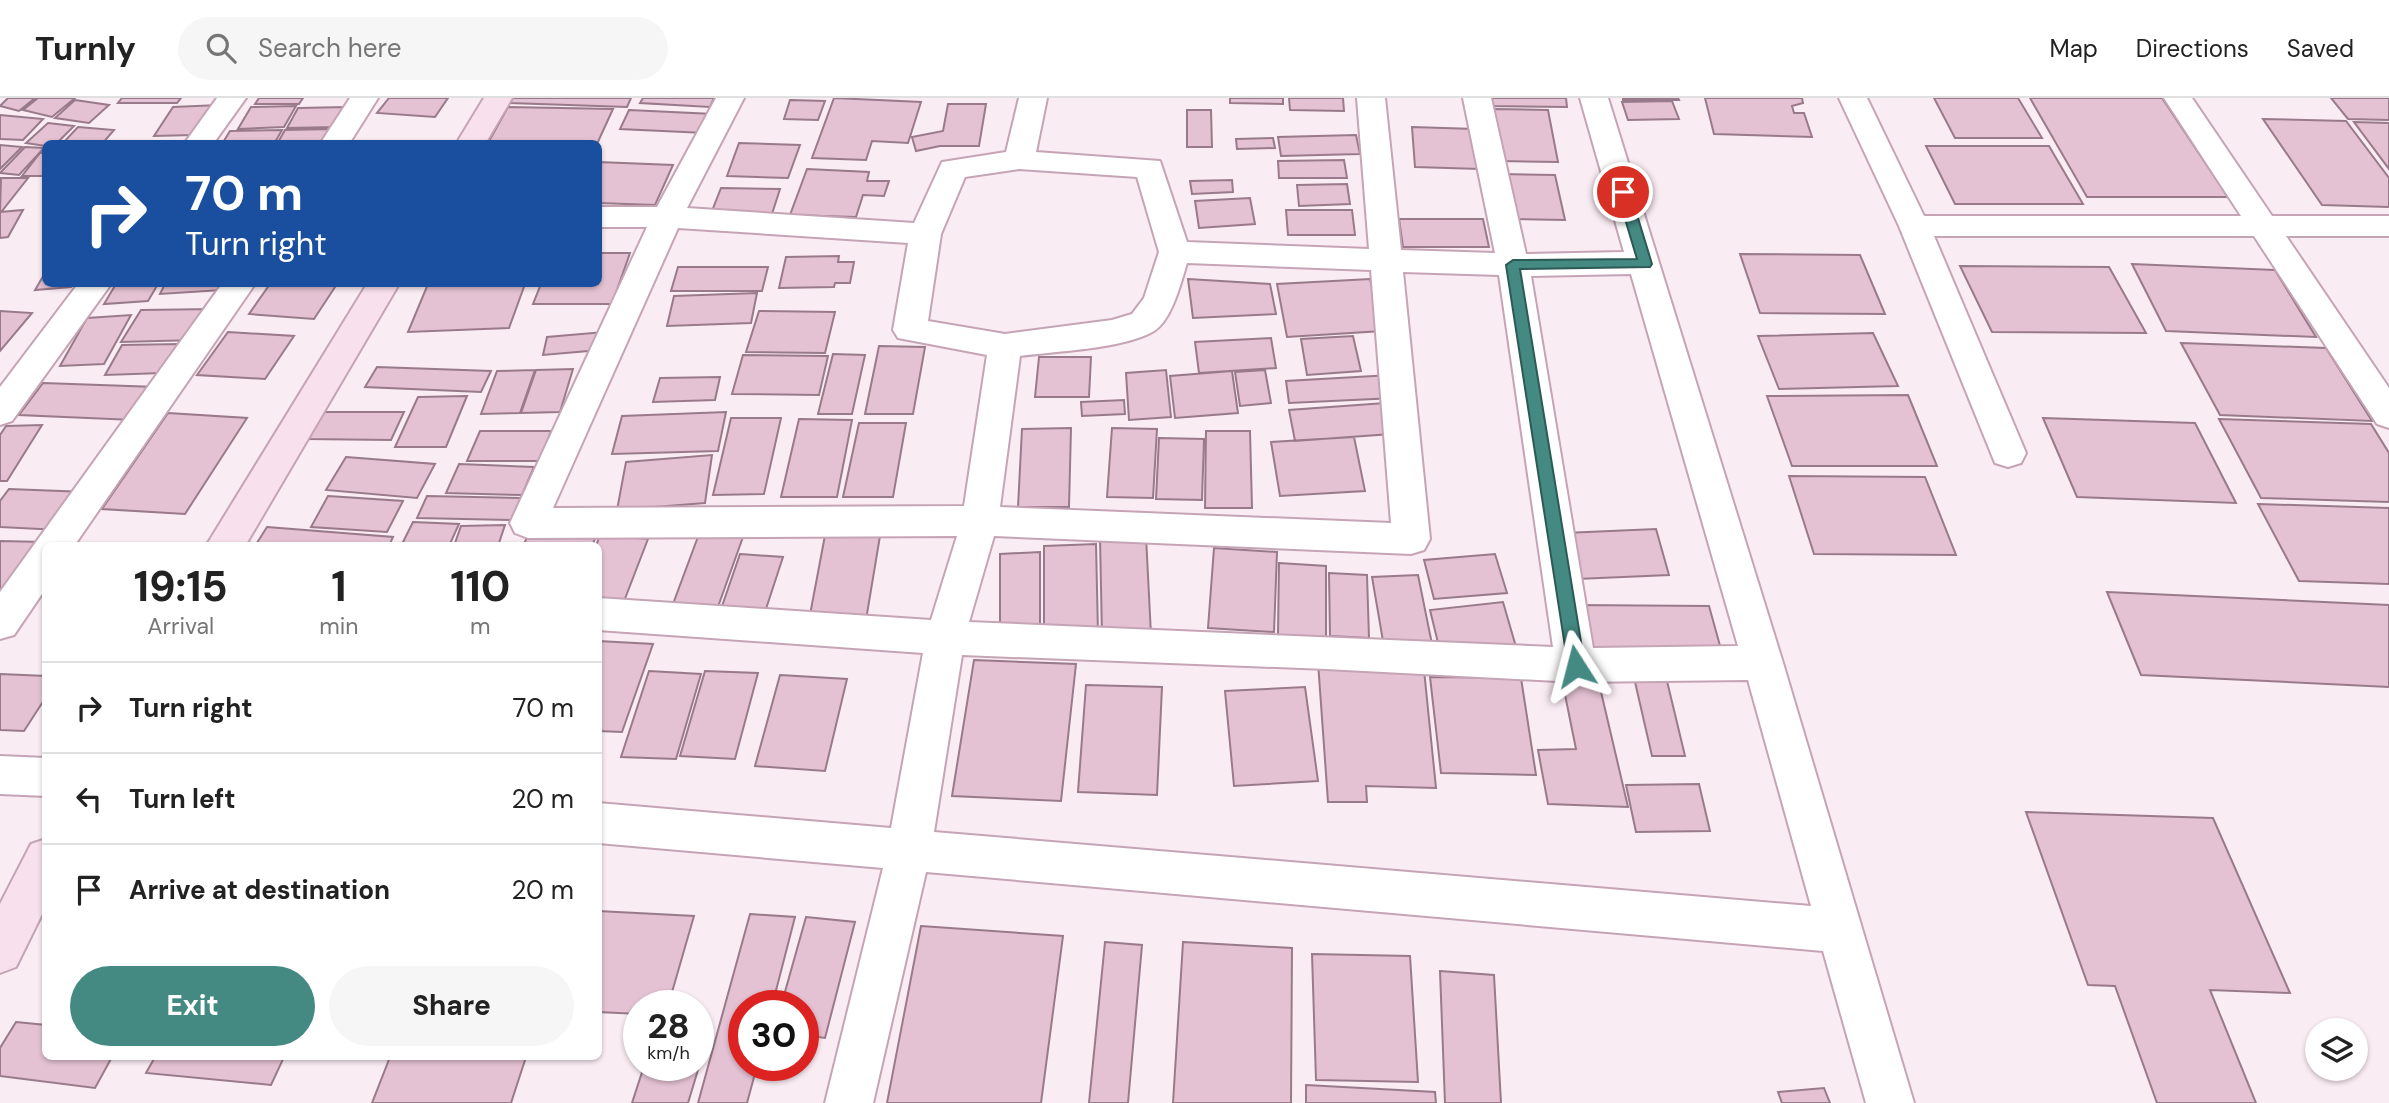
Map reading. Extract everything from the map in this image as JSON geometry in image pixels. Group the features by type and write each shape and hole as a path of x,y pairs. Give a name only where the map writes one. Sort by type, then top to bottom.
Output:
{"street":[{"path":"201,140 232,98"},
{"path":"337,140 364,98"},
{"path":"472,140 498,98"},
{"path":"730,98 667,217 528,523 980,521 1411,539 1371,98"},
{"path":"1019,160 1033,98"},
{"path":"1476,98 1513,265 1576,666"},
{"path":"1594,98 1763,663 1890,1103"},
{"path":"1853,98 1914,226 2008,453"},
{"path":"2178,98 2389,415"},
{"path":"1019,160 1149,168 1175,252 1159,301 1144,322 1114,332 1005,346 910,330 925,234 953,169 1019,160"},
{"path":"602,217 667,217 925,234"},
{"path":"1914,226 2389,226"},
{"path":"1175,252 1513,265 1645,264"},
{"path":"0,412 93,287"},
{"path":"56,542 237,287"},
{"path":"227,542 381,287"},
{"path":"849,1103 909,849 945,638 980,521 1005,346"},
{"path":"0,623 42,563"},
{"path":"602,614 945,638 1326,652 1576,666 1763,663"},
{"path":"0,775 42,777"},
{"path":"602,822 1838,930"},
{"path":"0,951 42,867"}],"building":[{"path":"8,98 35,98 19,111 0,106"},
{"path":"38,98 75,98 52,117 23,110"},
{"path":"122,98 181,98 177,103 118,103"},
{"path":"259,98 303,98 299,104 255,104"},
{"path":"389,98 448,98 435,117 377,113"},
{"path":"513,98 631,98 627,107 510,103"},
{"path":"643,98 714,98 710,107 640,103"},
{"path":"834,98 921,102 908,143 872,141 866,160 812,158"},
{"path":"1230,98 1283,98 1283,104 1230,103"},
{"path":"1289,98 1343,98 1344,111 1290,110"},
{"path":"1482,98 1566,98 1567,107 1483,106"},
{"path":"1678,98 1679,100 1623,100"},
{"path":"1705,98 1802,98 1803,103 1792,106 1794,113 1804,113 1812,137 1714,134"},
{"path":"1934,98 2018,98 2042,138 1955,138"},
{"path":"2030,98 2162,98 2228,197 2087,197"},
{"path":"2331,98 2389,98 2389,120 2348,119"},
{"path":"75,100 109,105 89,123 55,118"},
{"path":"790,100 825,101 818,120 784,119"},
{"path":"1672,101 1679,119 1628,120 1622,102"},
{"path":"948,104 986,104 979,146 940,146 916,151 912,137 943,131"},
{"path":"218,105 195,135 154,136 173,107"},
{"path":"296,106 284,127 238,129 251,107"},
{"path":"347,107 336,127 287,128 298,108"},
{"path":"508,107 613,109 599,140 490,140"},
{"path":"1492,109 1548,110 1558,162 1500,161"},
{"path":"629,110 713,114 705,133 620,129"},
{"path":"1187,110 1211,110 1212,147 1187,147"},
{"path":"0,115 43,119 23,140 0,139"},
{"path":"2263,119 2346,121 2389,178 2389,207 2322,205"},
{"path":"2354,122 2389,123 2389,169"},
{"path":"48,123 74,126 60,140 42,140 42,145 26,143"},
{"path":"78,127 114,130 105,140 66,140"},
{"path":"1412,127 1475,129 1480,169 1415,167"},
{"path":"332,129 327,140 279,140 285,130"},
{"path":"282,130 276,140 224,140 230,131"},
{"path":"1356,135 1360,154 1281,156 1278,137"},
{"path":"1273,138 1275,148 1237,149 1236,139"},
{"path":"739,143 800,145 788,178 727,176"},
{"path":"0,145 22,147 0,169"},
{"path":"1926,146 2049,146 2083,204 1955,204"},
{"path":"25,147 42,148 19,175 0,173"},
{"path":"40,153 42,153 42,176 22,176"},
{"path":"1344,160 1347,178 1279,178 1278,161"},
{"path":"602,162 673,165 655,205 602,203"},
{"path":"807,169 869,172 867,181 889,181 884,196 863,195 856,217 790,215"},
{"path":"1500,174 1555,175 1565,220 1509,219"},
{"path":"1,178 28,178 0,211"},
{"path":"1232,180 1233,192 1192,194 1190,181"},
{"path":"1347,184 1350,204 1299,206 1297,185"},
{"path":"721,188 780,189 771,217 710,216"},
{"path":"1250,198 1255,224 1199,228 1195,201"},
{"path":"23,210 8,237 0,238 0,212"},
{"path":"1286,210 1352,210 1355,235 1288,235"},
{"path":"1399,219 1483,219 1489,247 1403,247"},
{"path":"602,253 630,253 612,304 533,304 540,287 602,287"},
{"path":"1740,254 1860,255 1885,314 1760,313"},
{"path":"839,256 838,262 854,262 850,283 835,283 834,287 779,288 786,257"},
{"path":"2132,264 2275,270 2316,337 2166,331"},
{"path":"1960,266 2109,267 2146,333 1992,332"},
{"path":"678,267 768,267 762,291 671,291"},
{"path":"42,278 42,287 71,287 35,290"},
{"path":"1188,279 1270,284 1276,314 1193,318"},
{"path":"1370,279 1382,331 1287,337 1277,284"},
{"path":"114,287 156,287 148,301 104,304"},
{"path":"164,287 224,287 222,290 160,294"},
{"path":"268,287 335,287 314,319 249,314"},
{"path":"427,287 524,287 509,328 408,332"},
{"path":"757,293 751,323 667,326 674,296"},
{"path":"214,309 197,340 121,342 141,310"},
{"path":"0,311 32,313 0,351"},
{"path":"759,311 835,312 825,353 746,352"},
{"path":"131,315 104,364 60,366 87,318"},
{"path":"228,332 294,336 265,379 197,375"},
{"path":"604,332 600,350 543,355 547,337"},
{"path":"1873,333 1898,386 1779,389 1758,336"},
{"path":"1353,336 1361,371 1307,375 1301,339"},
{"path":"1271,338 1276,368 1199,373 1195,342"},
{"path":"2181,343 2326,348 2372,421 2220,415"},
{"path":"179,344 163,373 105,375 122,345"},
{"path":"879,346 925,347 913,414 865,414"},
{"path":"833,354 865,355 852,414 818,414"},
{"path":"743,355 828,356 819,395 732,394"},
{"path":"1039,357 1091,357 1089,397 1035,397"},
{"path":"377,367 491,371 481,392 365,387"},
{"path":"573,369 560,412 521,413 536,370"},
{"path":"535,370 520,413 481,414 497,371"},
{"path":"1166,370 1171,417 1129,420 1126,373"},
{"path":"1265,370 1271,403 1240,406 1235,372"},
{"path":"1232,371 1238,413 1175,418 1170,376"},
{"path":"1391,375 1395,398 1289,403 1286,381"},
{"path":"720,377 715,400 653,402 660,378"},
{"path":"43,383 156,387 134,420 19,415"},
{"path":"1908,395 1937,466 1792,466 1767,396"},
{"path":"467,396 446,447 395,447 418,397"},
{"path":"1124,400 1125,414 1082,416 1081,402"},
{"path":"1385,403 1391,434 1295,441 1289,410"},
{"path":"320,412 404,412 391,440 306,439"},
{"path":"726,412 718,451 612,454 622,416"},
{"path":"168,413 247,418 185,514 102,509"},
{"path":"731,418 781,418 764,494 713,495"},
{"path":"2043,418 2195,423 2236,503 2077,497"},
{"path":"799,419 852,420 837,497 781,497"},
{"path":"2219,419 2371,424 2389,453 2389,502 2261,498"},
{"path":"859,423 906,423 893,497 843,497"},
{"path":"42,425 7,481 0,481 0,435 6,426"},
{"path":"1071,428 1069,507 1018,507 1022,429"},
{"path":"1112,428 1157,429 1153,498 1107,497"},
{"path":"480,431 551,431 540,461 467,461"},
{"path":"1206,431 1250,431 1252,508 1205,508"},
{"path":"1354,437 1365,491 1280,496 1271,442"},
{"path":"1159,438 1204,439 1202,500 1156,499"},
{"path":"712,455 705,503 617,510 626,462"},
{"path":"346,457 435,464 417,498 326,490"},
{"path":"459,464 534,467 522,495 446,493"},
{"path":"1789,476 1925,477 1956,555 1814,554"},
{"path":"9,489 86,492 60,530 0,527 0,501"},
{"path":"328,496 403,501 387,532 311,527"},
{"path":"427,496 521,498 512,520 417,518"},
{"path":"2258,504 2389,508 2389,584 2299,581"},
{"path":"413,522 459,524 451,542 403,542"},
{"path":"505,525 499,542 455,542 461,526"},
{"path":"267,527 393,537 391,542 258,542"},
{"path":"531,529 597,534 594,542 525,542"},
{"path":"1656,529 1669,575 1577,579 1565,533"},
{"path":"826,530 881,530 866,620 809,620"},
{"path":"699,534 743,537 715,615 670,612"},
{"path":"600,535 648,539 621,609 602,607 602,542 597,542"},
{"path":"1146,536 1151,635 1102,636 1100,538"},
{"path":"0,541 45,542 42,542 42,546 0,606"},
{"path":"1096,544 1098,634 1044,637 1044,546"},
{"path":"1214,548 1277,552 1274,632 1208,628"},
{"path":"1040,552 1040,625 1000,628 1000,554"},
{"path":"740,554 783,557 764,615 720,612"},
{"path":"1495,554 1507,593 1434,599 1424,560"},
{"path":"1279,563 1326,566 1326,637 1278,635"},
{"path":"1329,573 1367,575 1369,638 1330,636"},
{"path":"1418,575 1432,644 1384,647 1372,577"},
{"path":"2107,592 2389,605 2389,687 2141,675"},
{"path":"1503,602 1516,647 1441,655 1430,610"},
{"path":"1573,605 1709,606 1722,653 1583,652"},
{"path":"602,641 653,644 622,732 602,731"},
{"path":"974,660 1076,664 1061,801 952,796"},
{"path":"1318,662 1424,670 1436,788 1366,786 1367,802 1328,802"},
{"path":"649,671 701,674 676,759 621,757"},
{"path":"705,671 758,673 735,759 680,756"},
{"path":"0,674 42,676 42,703 24,731 0,730"},
{"path":"780,675 847,679 825,771 755,766"},
{"path":"1430,677 1521,678 1536,775 1441,773"},
{"path":"1598,679 1628,807 1548,804 1538,750 1576,749 1562,680"},
{"path":"1667,681 1685,756 1652,756 1635,682"},
{"path":"1086,685 1162,687 1157,795 1078,792"},
{"path":"1305,687 1318,781 1234,786 1225,691"},
{"path":"1699,784 1710,831 1636,832 1626,785"},
{"path":"2026,812 2213,818 2290,993 2210,990 2256,1103 2157,1103 2115,986 2088,985"},
{"path":"602,911 694,916 673,990 623,990 623,1013 602,1012"},
{"path":"750,914 795,917 776,990 729,990"},
{"path":"806,917 855,922 825,1038 819,1037 819,990 785,990"},
{"path":"921,926 1063,936 1041,1103 887,1103"},
{"path":"1105,942 1142,945 1128,1103 1089,1103"},
{"path":"1183,942 1292,948 1291,1103 1173,1103"},
{"path":"1312,954 1410,956 1418,1082 1316,1080"},
{"path":"1440,971 1494,975 1501,1103 1445,1103"},
{"path":"728,994 728,1081 753,1081 747,1103 698,1103 704,1081 714,1081 714,1045"},
{"path":"16,1022 42,1025 42,1060 110,1060 95,1088 0,1076 0,1048"},
{"path":"153,1060 283,1060 271,1085 146,1073"},
{"path":"389,1060 525,1060 511,1103 372,1103"},
{"path":"639,1081 695,1081 688,1103 632,1103"},
{"path":"1306,1085 1435,1092 1436,1103 1306,1103"},
{"path":"1824,1088 1830,1103 1782,1103 1778,1092"}],"route":[{"path":"1576,666 1513,265 1645,264 1623,192"}]}
